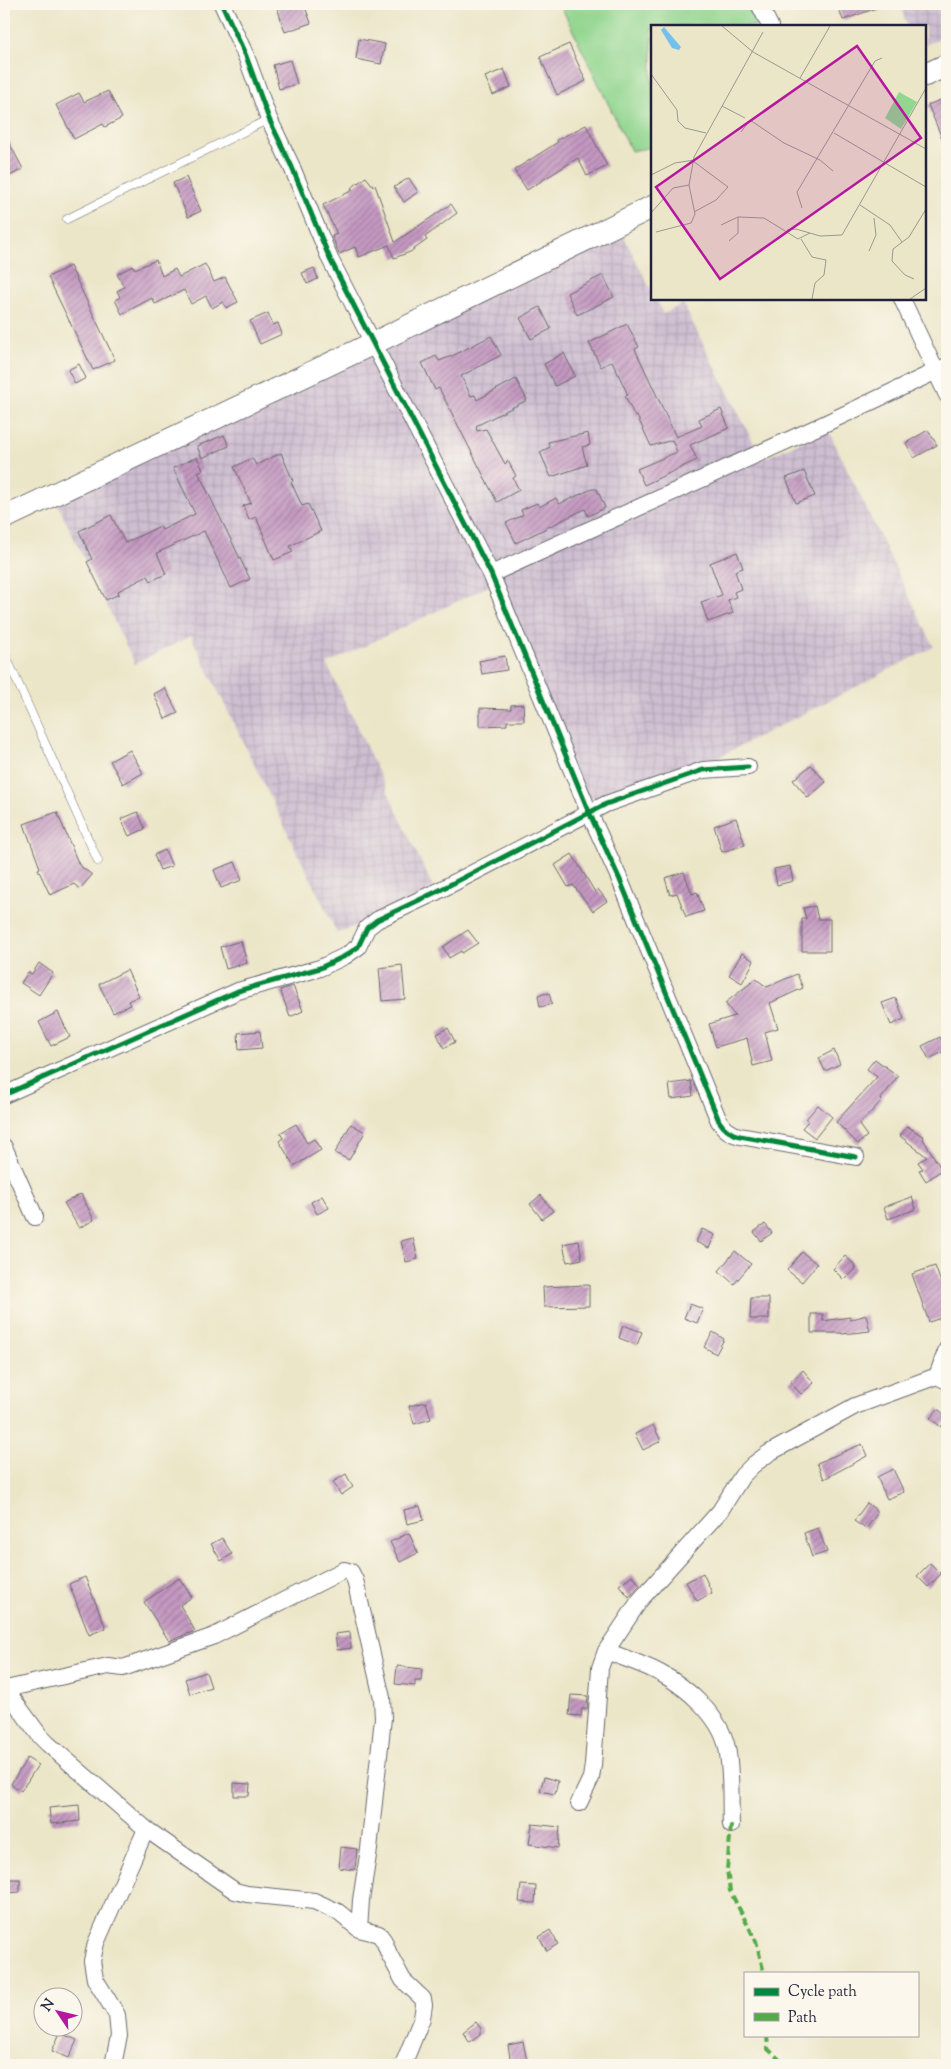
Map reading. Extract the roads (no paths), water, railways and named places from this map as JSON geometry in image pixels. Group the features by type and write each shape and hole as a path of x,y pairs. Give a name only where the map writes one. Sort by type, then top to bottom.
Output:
{"main road":[{"path":"926,74 947,64"},
{"path":"4,518 374,343 651,207"}],"street":[{"path":"222,4 246,56 269,119 291,165 330,259 491,574 589,812 620,880 723,1126 732,1134 740,1136 856,1157"},
{"path":"759,4 770,25"},
{"path":"903,300 942,368 947,395"},
{"path":"491,574 942,368"},
{"path":"4,1095 238,991 320,968 345,956 358,947 367,928 377,920 436,892 606,804 703,770 748,767"},
{"path":"4,1147 35,1217"},
{"path":"579,1803 591,1778 593,1766 600,1668 606,1651 640,1600 720,1510 742,1476 753,1465 769,1453 855,1406 942,1379 947,1350"},
{"path":"359,1929 383,1718 382,1698 355,1580 351,1572 344,1570 214,1636 123,1668 108,1666 5,1688 40,1736 146,1829 236,1891 246,1894 314,1901 338,1912 359,1929 379,1934 403,1980 423,1999 422,2018 402,2065"},
{"path":"606,1651 660,1673 681,1687 705,1709 718,1726 727,1749 731,1825"},
{"path":"113,2065 119,2036 117,2014 95,1979 92,1961 96,1943 146,1829"}],"lane":[{"path":"67,219 269,119"},
{"path":"4,652 98,860"}]}
